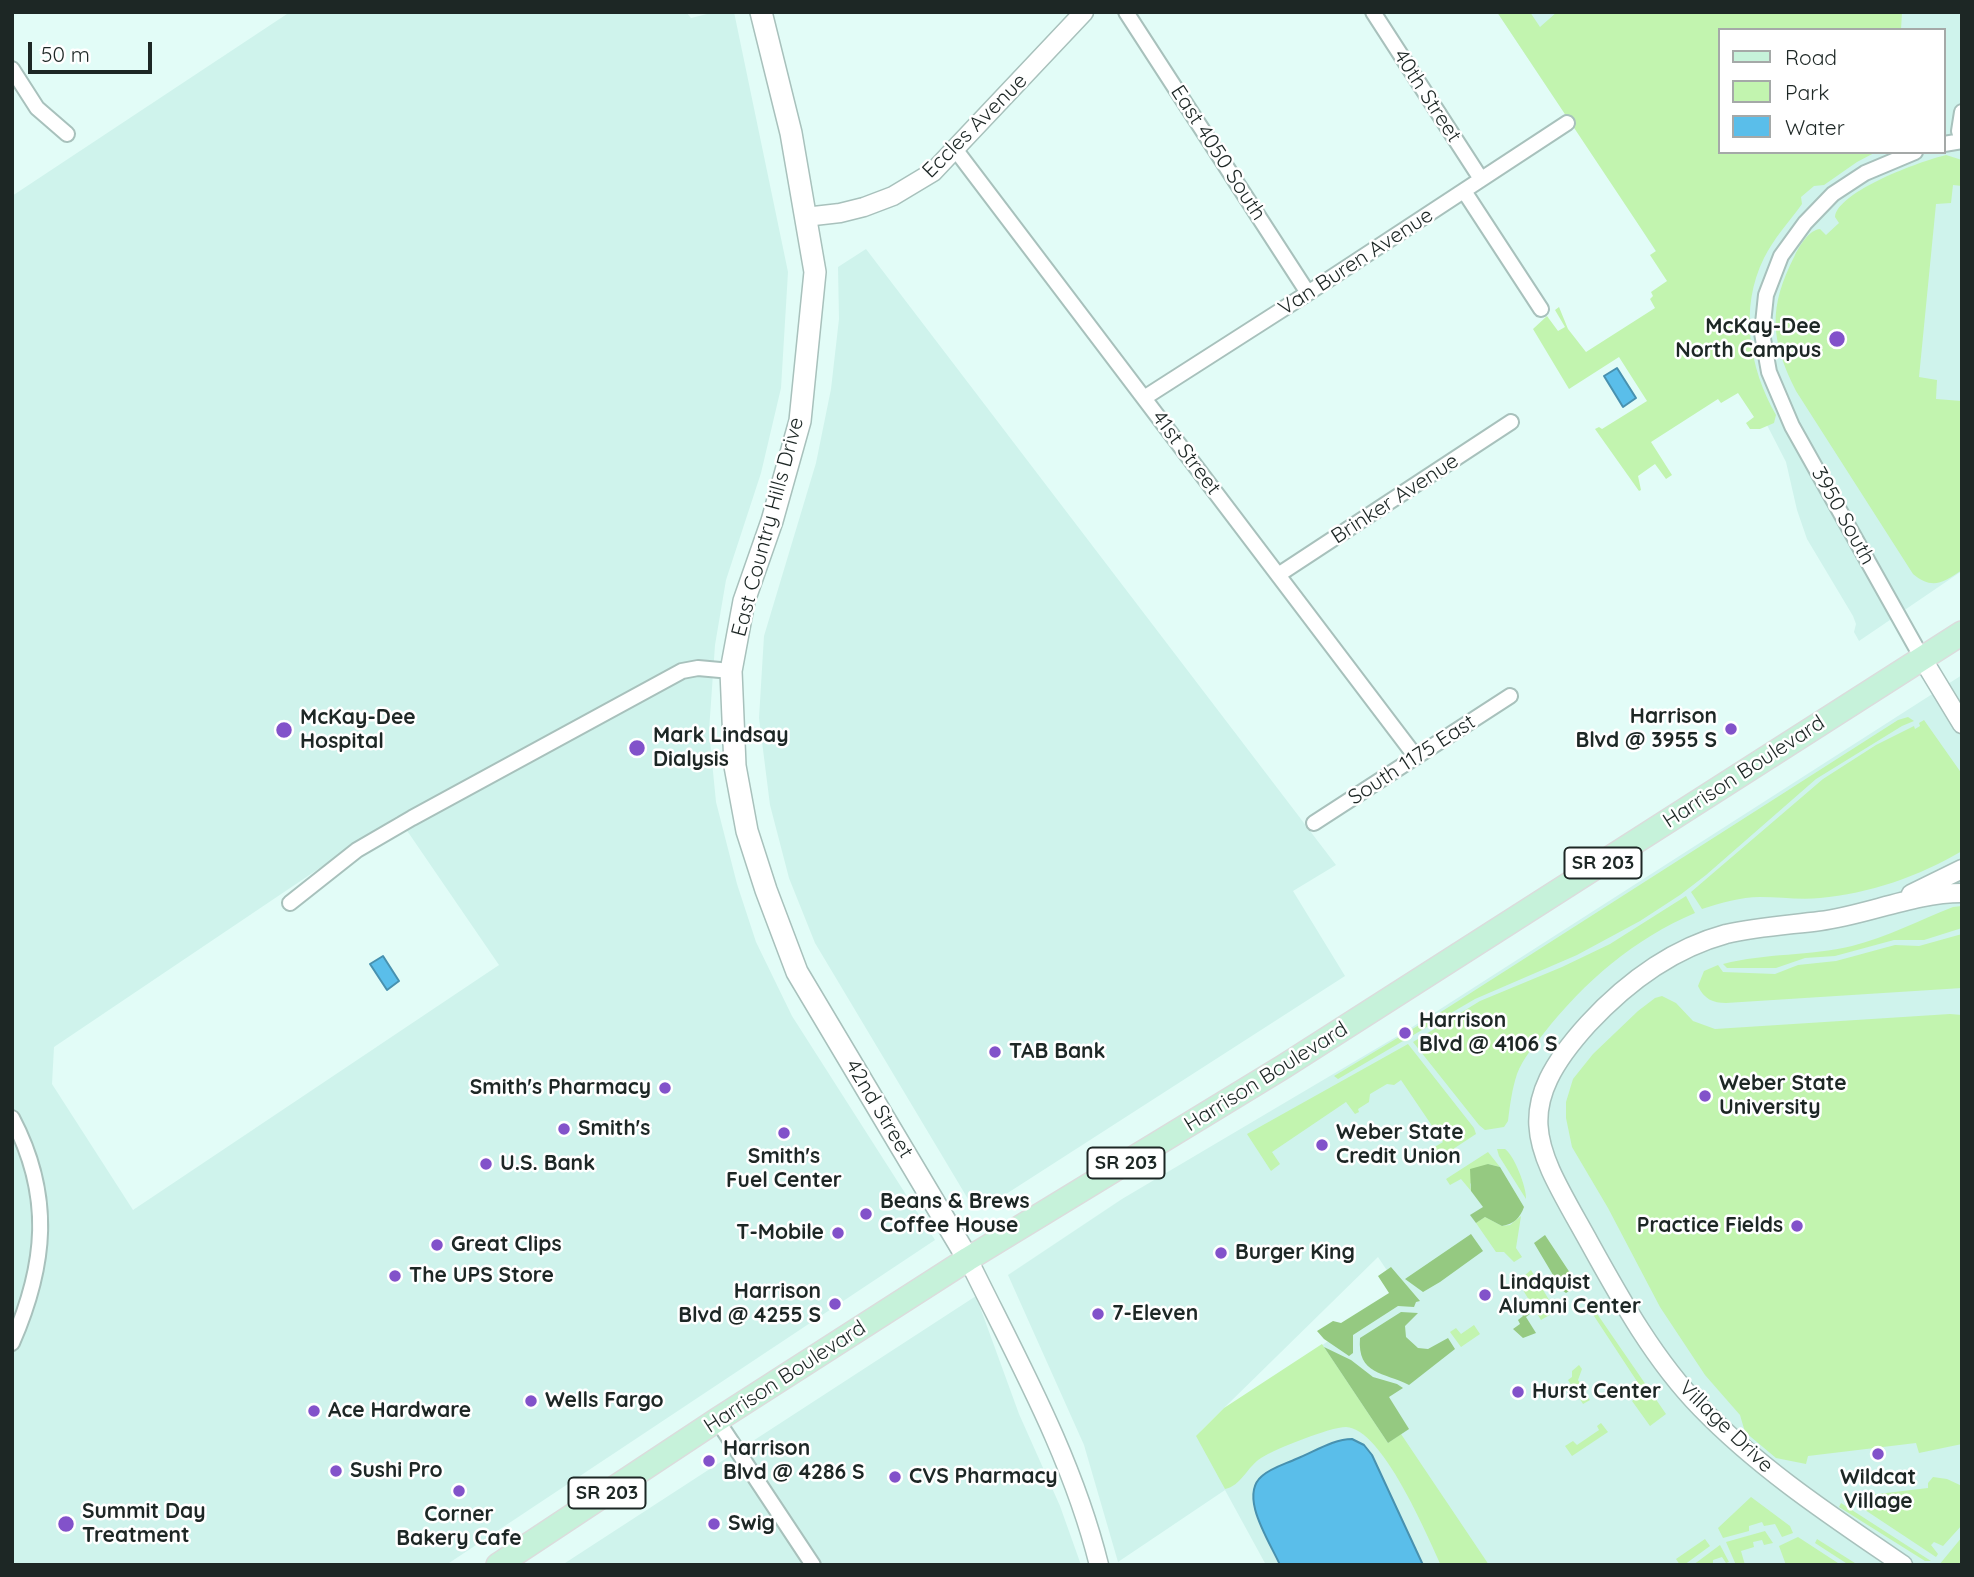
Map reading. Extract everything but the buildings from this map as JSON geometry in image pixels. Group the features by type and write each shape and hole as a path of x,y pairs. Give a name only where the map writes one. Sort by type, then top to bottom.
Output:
{"main road":[{"name":"East Country Hills Drive","path":"730,671 744,601 772,521 800,421 815,272 791,133 761,12"},
{"name":"Harrison Boulevard","path":"498,1565 716,1420 968,1259 1283,1067 1962,633"},
{"name":"42nd Street","path":"730,671 735,766 747,831 797,972 968,1259"}],"street":[{"name":"Eccles Avenue","path":"805,217 840,213 893,196 933,172 1084,12"},
{"name":"East 4050 South","path":"1126,12 1308,293"},
{"name":"40th Street","path":"1373,12 1481,179"},
{"path":"12,69 37,107 67,134"},
{"path":"1962,113 1959,131 1962,141"},
{"name":"Van Buren Avenue","path":"1144,398 1567,123"},
{"name":"41st Street","path":"955,149 1416,757"},
{"name":"3950 South","path":"1910,154 1865,173 1833,194 1805,223 1781,256 1766,295 1762,333 1769,372 1792,426 1922,658"},
{"path":"1464,191 1541,309"},
{"name":"Brinker Avenue","path":"1278,575 1511,422"},
{"path":"1922,658 1962,724"},
{"path":"290,902 368,843 682,671 698,668 730,671"},
{"name":"South 1175 East","path":"1314,824 1510,696"},
{"path":"1881,908 1962,869"},
{"path":"1881,908 1962,892"},
{"name":"Village Drive","path":"1881,908 1846,917 1728,934 1679,952 1642,975 1599,1012 1556,1062 1541,1098 1538,1134 1555,1180 1597,1256 1652,1346 1700,1408 1751,1456 1824,1511 1903,1565"},
{"path":"12,1118 36,1180 41,1234 33,1286 12,1343"},
{"name":"42nd Street","path":"968,1259 1056,1438 1090,1528 1099,1565"},
{"path":"716,1420 813,1565"}],"shaded area":[{"name":"McKay-Dee Hospital","path":"290,12 686,12 691,18 715,12 734,12 788,272 781,388 761,473 726,580 715,645 709,731 716,802 737,884 756,942 792,1016 935,1240 446,1565 12,1565 12,196","holes":["397,816 499,965 133,1210 52,1084 54,1047"]},
{"name":"McKay-Dee North Campus","path":"1497,12 1962,12 1962,571 1859,641 1854,632 1856,624 1853,616 1807,539 1786,462 1768,427 1630,211"},
{"path":"866,249 1336,865 1293,891 1345,976 989,1205 971,1204 815,943 789,878 770,805 759,718 764,636 816,463 831,389 839,319 838,267"},
{"name":"Weber State University","path":"1962,675 1962,1565 1266,1565 1225,1490 1118,1562 1084,1445 1008,1275 1122,1199 1406,1031","holes":["1378,1257 1400,1290 1200,1432"]},
{"path":"976,1296 1019,1414 1060,1506 1081,1565 562,1565"}],"green space":[{"path":"1497,12 1530,12 1540,27 1557,12 1902,12 1901,28 1718,28 1718,154 1872,154 1824,185 1814,186 1801,197 1802,204 1772,244 1756,277 1750,338 1759,378 1776,415 1774,423 1760,429 1750,429 1746,423 1754,417 1738,393 1721,403 1718,399 1651,442 1672,475 1666,479 1655,464 1638,476 1639,491 1595,429 1602,429 1647,401 1619,357 1569,389 1533,329 1547,316 1558,331 1565,327 1555,310 1559,307 1568,329 1586,352 1655,308 1650,299 1653,296 1651,292 1667,281 1650,255 1656,251"},
{"path":"1946,155 1962,160 1962,186 1953,185 1951,203 1936,204 1919,377 1937,380 1936,399 1962,401 1962,570 1943,581 1932,583 1913,574 1796,391 1781,355 1776,323 1780,291 1786,274 1797,251 1809,235 1820,229 1826,235 1839,223 1835,217 1840,207 1850,197 1882,178"},
{"path":"1908,717 1914,721 1816,779 1706,875 1640,921 1577,955 1475,999 1338,1079 1334,1076 1444,1010 1898,720"},
{"path":"1924,720 1962,774 1962,851 1911,876 1875,888 1812,899 1746,898 1702,909 1691,892 1823,779 1876,745 1914,726 1915,729"},
{"path":"1686,896 1695,913 1652,935 1612,963 1576,996 1529,1052 1515,1080 1508,1121 1504,1127 1485,1130 1479,1125 1413,1042 1480,1001 1610,944"},
{"path":"1962,906 1962,928 1924,940 1894,940 1835,956 1805,958 1776,968 1727,968 1723,964 1852,946 1953,907"},
{"path":"1962,934 1962,988 1726,1003 1709,999 1698,986 1704,971 1718,965 1723,972 1775,974 1798,965 1836,961 1895,945 1919,946"},
{"name":"Practice Fields","path":"1662,996 1676,1003 1693,1021 1715,1029 1962,1015 1962,1444 1919,1453 1916,1443 1808,1456 1806,1464 1776,1458 1745,1432 1740,1415 1705,1375 1660,1307 1608,1208 1572,1147 1566,1118 1566,1102 1573,1079 1593,1054 1638,1011"},
{"path":"1408,1044 1476,1134 1444,1155 1436,1156 1433,1148 1443,1142 1401,1080 1394,1085 1387,1084 1370,1094 1369,1102 1355,1114 1346,1102 1272,1152 1280,1164 1271,1171 1247,1134"},
{"path":"1497,1149 1509,1152 1522,1180 1526,1199 1499,1156"},
{"path":"1488,1152 1500,1167 1488,1164 1470,1184 1471,1191 1461,1179 1450,1185 1446,1179"},
{"path":"1488,1164 1500,1167 1524,1207 1521,1214 1510,1224 1502,1226 1485,1217 1476,1223 1470,1215 1483,1207 1471,1191 1470,1169"},
{"path":"1521,1216 1516,1248 1522,1257 1514,1262 1504,1252 1496,1252 1476,1223 1485,1217 1502,1226 1510,1225"},
{"path":"1471,1234 1483,1251 1440,1282 1423,1292 1405,1279"},
{"path":"1545,1235 1578,1285 1566,1293 1534,1243"},
{"path":"1391,1267 1420,1301 1416,1302 1414,1307 1398,1306 1353,1335 1353,1353 1349,1356 1317,1331 1333,1321 1341,1323 1389,1293 1378,1276"},
{"path":"1531,1270 1554,1308 1553,1313 1541,1320 1523,1290 1527,1282 1524,1276"},
{"path":"1591,1305 1666,1414 1650,1426 1632,1401 1644,1392 1594,1316"},
{"path":"1529,1308 1531,1313 1526,1317 1536,1333 1523,1338 1513,1329 1520,1324 1518,1320 1523,1316 1521,1313"},
{"path":"1401,1312 1418,1313 1405,1326 1406,1337 1418,1348 1428,1349 1448,1338 1455,1349 1409,1385 1368,1366 1360,1350 1360,1338"},
{"path":"1474,1325 1480,1334 1461,1347 1450,1332 1456,1328 1461,1334"},
{"path":"1322,1344 1388,1443 1401,1434 1489,1565 1441,1565 1414,1508 1388,1463 1360,1432 1346,1427 1316,1434 1268,1454 1256,1462 1235,1484 1225,1489 1196,1436 1224,1408"},
{"path":"1324,1347 1351,1360 1373,1377 1403,1388 1389,1397 1409,1429 1388,1443"},
{"path":"1579,1365 1582,1369 1578,1380 1590,1400 1583,1404 1568,1380"},
{"path":"1601,1423 1608,1432 1572,1456 1565,1446 1573,1441 1577,1445 1599,1430 1597,1426"},
{"path":"1933,1477 1947,1479 1962,1486 1962,1525 1943,1546 1934,1542 1931,1545 1938,1554 1936,1557 1856,1504 1861,1496 1928,1488"},
{"path":"1751,1497 1790,1526 1793,1533 1782,1537 1775,1524 1764,1526 1762,1522 1749,1526 1749,1531 1723,1538 1718,1528"},
{"path":"1841,1503 1931,1561 1925,1561 1839,1507"},
{"path":"1765,1531 1773,1543 1764,1545 1762,1540 1753,1542 1754,1547 1741,1551 1745,1565 1736,1565 1726,1542"},
{"path":"1798,1537 1841,1565 1786,1565 1779,1546"},
{"path":"1962,1537 1962,1565 1939,1565"},
{"path":"1705,1539 1710,1546 1684,1565 1680,1565 1676,1559"},
{"path":"1817,1539 1858,1565 1849,1565 1815,1543"},
{"path":"1720,1545 1729,1562 1726,1563 1722,1557 1713,1560 1713,1565 1693,1565"}],"water":[{"path":"1617,368 1636,398 1623,407 1604,376"},
{"path":"383,956 399,981 387,990 370,964"},
{"path":"1352,1439 1364,1445 1372,1455 1423,1565 1280,1565 1258,1519 1253,1495 1255,1485 1274,1468 1331,1443"}],"place":[{"name":"McKay-Dee North Campus","path":"1837,339"},
{"name":"Harrison Blvd @ 3955 S","path":"1731,729"},
{"name":"McKay-Dee Hospital","path":"284,730"},
{"name":"Mark Lindsay Dialysis","path":"637,748"},
{"name":"Harrison Blvd @ 4106 S","path":"1405,1033"},
{"name":"TAB Bank","path":"995,1052"},
{"name":"Smith's Pharmacy","path":"665,1088"},
{"name":"Weber State University","path":"1705,1096"},
{"name":"Smith's","path":"564,1129"},
{"name":"Smith's Fuel Center","path":"784,1133"},
{"name":"Weber State Credit Union","path":"1322,1145"},
{"name":"U.S. Bank","path":"486,1164"},
{"name":"Beans & Brews Coffee House","path":"866,1214"},
{"name":"Practice Fields","path":"1797,1226"},
{"name":"T-Mobile","path":"838,1233"},
{"name":"Great Clips","path":"437,1245"},
{"name":"Burger King","path":"1221,1253"},
{"name":"The UPS Store","path":"395,1276"},
{"name":"Lindquist Alumni Center","path":"1485,1295"},
{"name":"Harrison Blvd @ 4255 S","path":"835,1304"},
{"name":"7-Eleven","path":"1098,1314"},
{"name":"Hurst Center","path":"1518,1392"},
{"name":"Wells Fargo","path":"531,1401"},
{"name":"Ace Hardware","path":"314,1411"},
{"name":"Wildcat Village","path":"1878,1454"},
{"name":"Harrison Blvd @ 4286 S","path":"709,1461"},
{"name":"Sushi Pro","path":"336,1471"},
{"name":"CVS Pharmacy","path":"895,1477"},
{"name":"Corner Bakery Cafe","path":"459,1491"},
{"name":"Summit Day Treatment","path":"66,1524"},
{"name":"Swig","path":"714,1524"}]}
